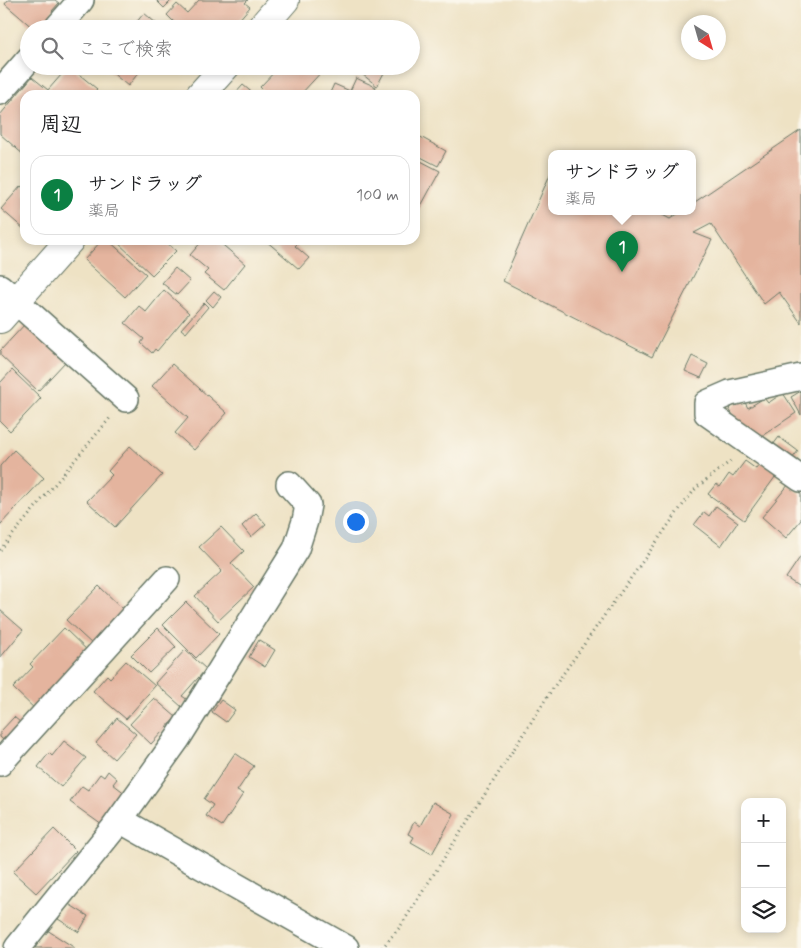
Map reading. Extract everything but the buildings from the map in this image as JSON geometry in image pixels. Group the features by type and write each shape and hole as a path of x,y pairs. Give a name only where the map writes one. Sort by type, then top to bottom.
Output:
{"street":[{"path":"64,20 81,0"},
{"path":"268,20 285,0"},
{"path":"0,92 20,69"},
{"path":"204,90 218,75"},
{"path":"65,245 5,302 126,399"},
{"path":"801,377 730,392 707,403 707,413 801,478"},
{"path":"17,948 120,820 178,738 296,549 308,505 289,484"},
{"path":"0,763 167,579"},
{"path":"120,820 346,948"}],"path":[{"path":"0,550 126,399"},
{"path":"382,948 400,927 551,691 679,510 696,488 753,445"}],"place":[{"name":"サンドラッグ","path":"622,272"}]}
